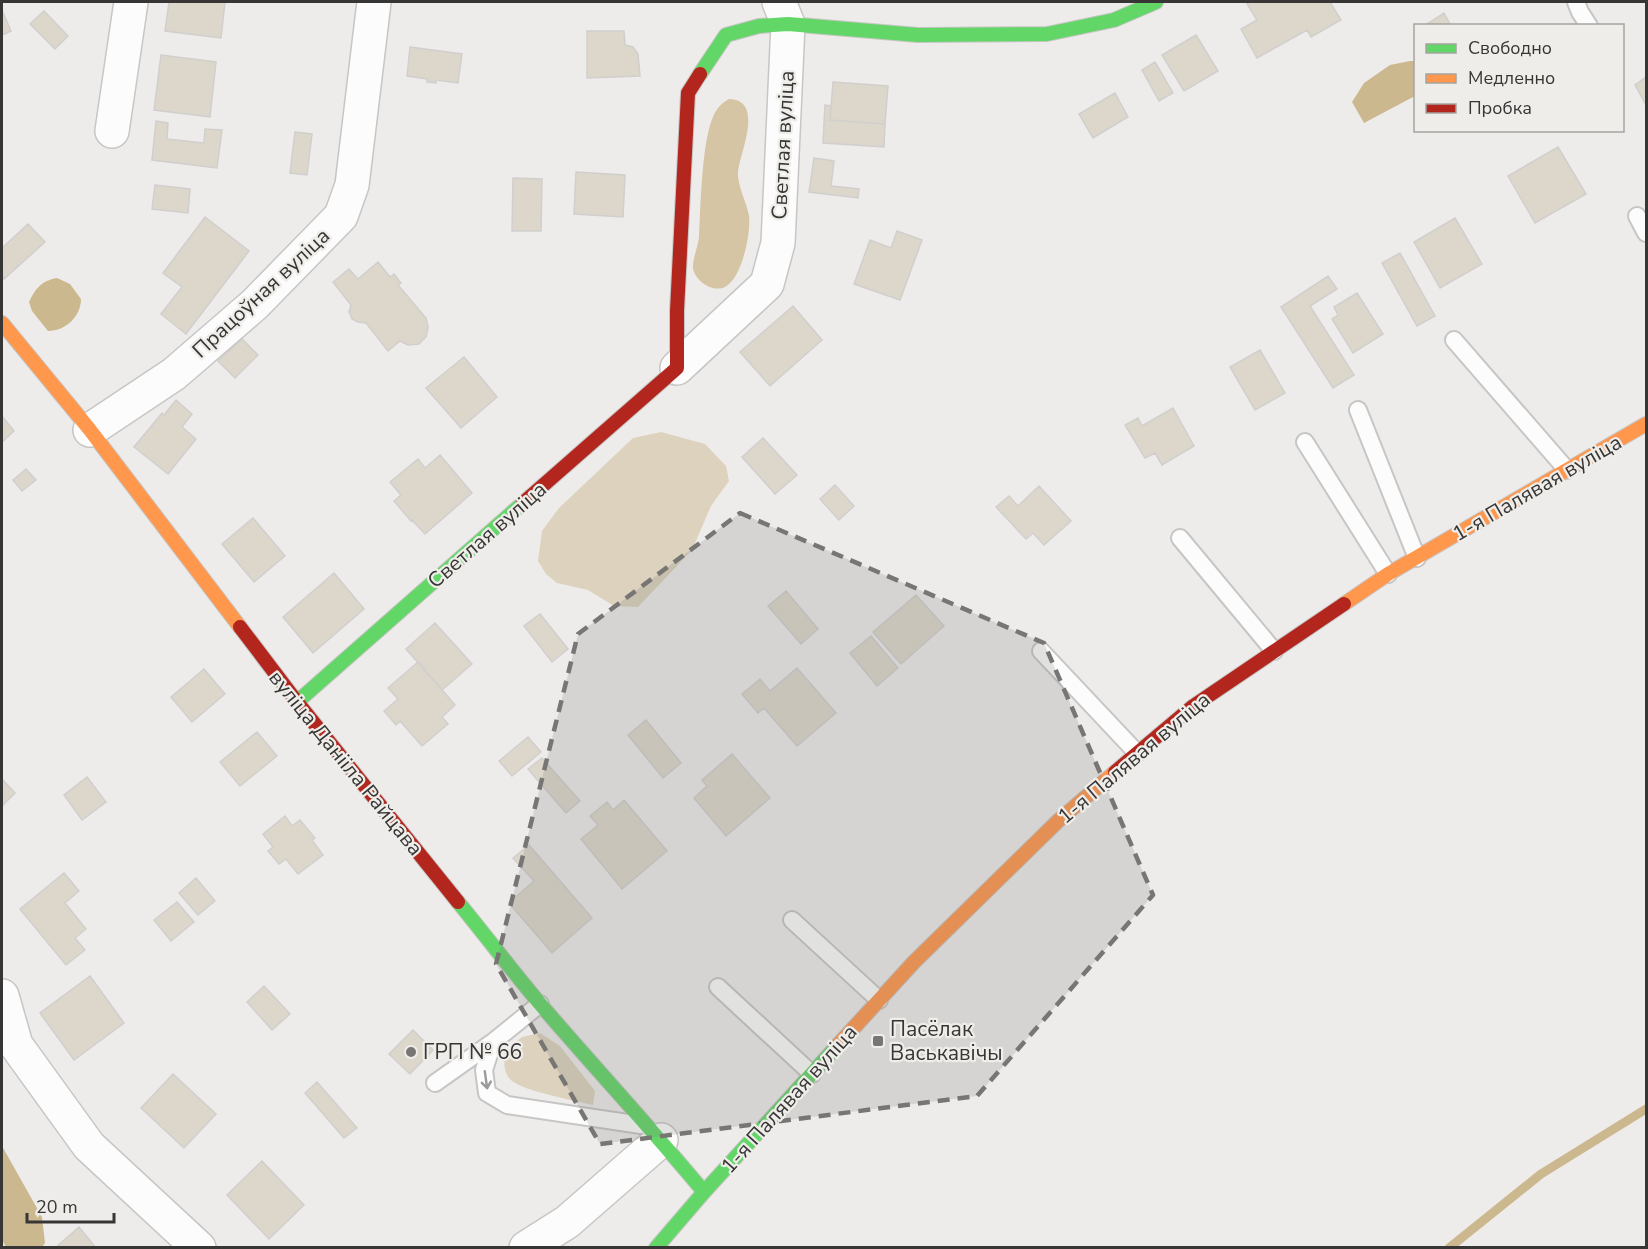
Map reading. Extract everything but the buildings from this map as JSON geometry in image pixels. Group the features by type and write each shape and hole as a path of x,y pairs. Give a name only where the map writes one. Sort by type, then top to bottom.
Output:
{"street":[{"path":"112,131 131,2"},
{"name":"Працоўная вуліца","path":"90,430 174,374 255,304 341,216 352,185 374,2"},
{"path":"677,368 677,311 688,93 726,35 759,26 783,13 918,35 1047,34 1114,20 1156,2"},
{"name":"Светлая вуліца","path":"297,702 677,368 767,284 778,243 783,13"},
{"name":"вуліца Данііла Райцава","path":"2,323 90,430 297,702 540,1004 624,1101 655,1133 704,1192"},
{"name":"1-я Палявая вуліца","path":"656,1248 704,1192 914,962 1058,821 1192,707 1388,574 1647,424"},
{"path":"2,996 16,1045 89,1146 200,1248"},
{"path":"526,1248 567,1222 655,1133"}],"lane":[{"path":"1576,2 1588,24"},
{"path":"1637,216 1647,233"},
{"path":"1454,340 1567,470"},
{"path":"1358,410 1417,558"},
{"path":"1305,442 1388,574"},
{"path":"1180,538 1274,651"},
{"path":"1041,651 1137,753"},
{"path":"792,920 879,1000"},
{"path":"718,987 812,1074"},
{"path":"435,1083 493,1042 540,1004"},
{"path":"493,1042 484,1070 487,1093 507,1105 655,1133"}],"highlighted area":[{"path":"740,513 1044,643 1153,895 977,1096 600,1144 496,964 578,634"}],"shaded area":[{"path":"1414,61 1414,97 1364,123 1352,102 1364,83 1390,65"},
{"path":"729,99 740,102 746,108 748,117 746,140 738,172 749,224 747,244 736,275 725,287 715,288 705,285 697,278 693,266 699,237 708,133 712,118 718,108"},
{"path":"57,278 70,284 81,299 80,305 71,321 61,328 48,331 32,311 29,302 40,286"},
{"path":"661,432 705,444 726,466 729,481 711,506 692,550 638,607 614,606 588,590 557,583 546,574 538,561 542,531 559,508 633,438"},
{"path":"540,1033 560,1046 595,1091 593,1105 527,1088 509,1078 505,1068 505,1051 522,1037"},
{"path":"2,1146 42,1217 45,1243 42,1247 6,1247 2,1240"}],"waterway":[{"path":"1449,1248 1541,1174 1646,1109"}],"traffic: fast":[{"path":"700,74 726,35 759,26 788,24 918,35 1047,34 1114,20 1156,2"},
{"path":"297,702 523,503"},
{"path":"458,902 541,1005 704,1192"},
{"path":"656,1248 838,1045"}],"traffic: slow":[{"path":"2,323 90,430 240,627"},
{"path":"1344,604 1388,574 1646,424"},
{"path":"838,1045 914,962 1058,821 1115,772"}],"traffic: jam":[{"path":"523,503 677,368 677,311 688,93 700,74"},
{"path":"1115,772 1192,707 1344,604"},
{"path":"240,627 297,702 458,902"}],"place":[{"name":"Пасёлак Васькавічы","path":"878,1041"},
{"name":"ГРП № 66","path":"411,1052"}]}
